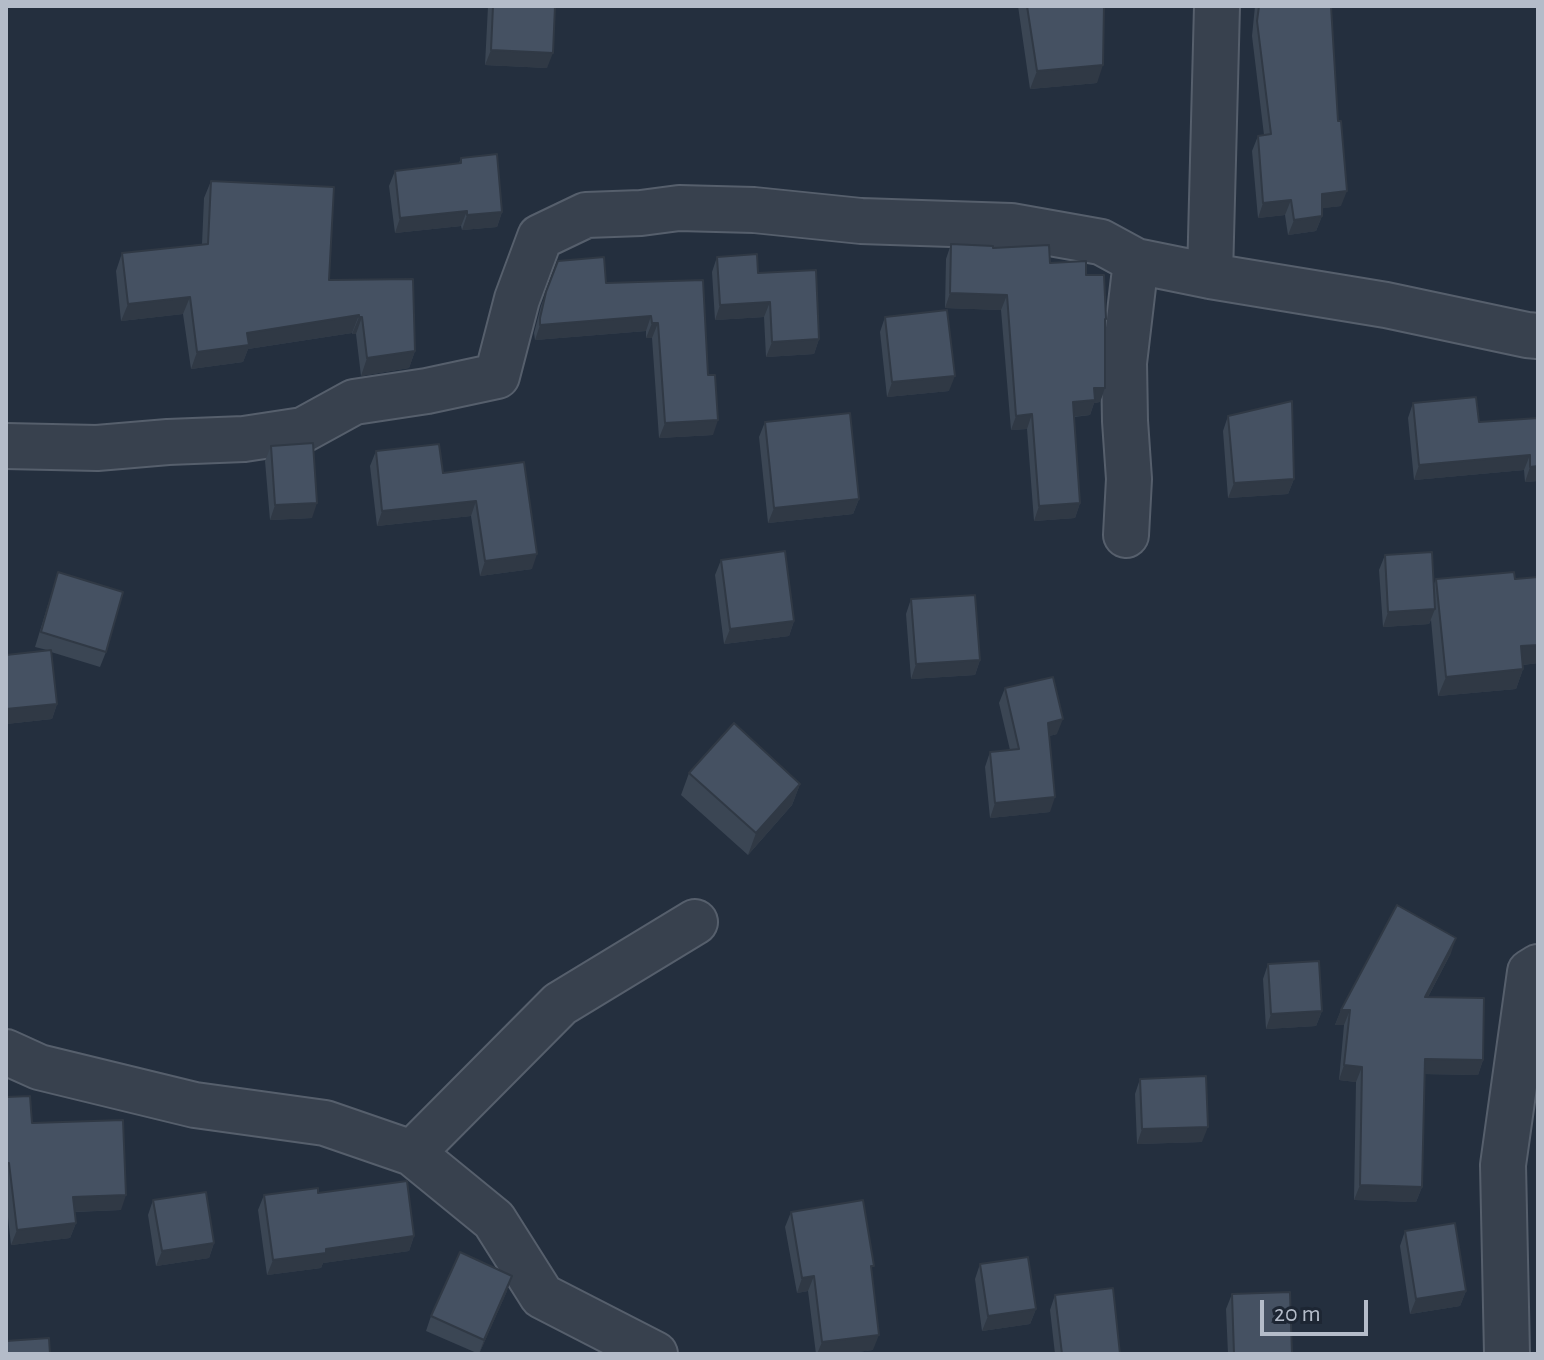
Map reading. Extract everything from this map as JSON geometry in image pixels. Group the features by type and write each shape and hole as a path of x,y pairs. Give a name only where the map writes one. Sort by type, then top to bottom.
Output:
{"street":[{"path":"1210,276 1217,6"},
{"path":"6,446 97,448 244,439 303,430 354,402 497,376 517,299 540,237 586,215 679,208 754,210 861,221 1011,226 1101,242 1136,261 1386,305 1538,336"},
{"path":"1126,535 1129,479 1124,363 1136,261"},
{"path":"412,1153 560,1004 695,922"},
{"path":"1507,1354 1503,1165 1530,972 1538,967"},
{"path":"6,1052 39,1067 195,1105 325,1123 412,1153 494,1220 542,1296 655,1354"}],"building":[{"path":"493,6 555,6 553,53 491,50"},
{"path":"1027,6 1104,6 1103,65 1037,71"},
{"path":"1259,6 1331,6 1338,121 1341,121 1347,191 1322,194 1322,216 1294,220 1291,200 1263,203 1258,136 1271,134 1257,21"},
{"path":"497,154 502,212 467,215 467,211 400,218 395,171 461,163 461,158"},
{"path":"211,181 334,187 329,280 413,279 415,351 367,358 362,317 359,315 247,333 249,345 197,352 190,297 128,304 122,253 208,244"},
{"path":"951,244 993,248 1049,245 1050,263 1086,261 1086,275 1104,275 1105,388 1094,388 1095,400 1073,402 1080,503 1039,506 1032,414 1016,416 1007,295 950,293"},
{"path":"757,254 758,273 816,270 819,339 772,342 770,302 720,305 717,257"},
{"path":"604,257 606,283 703,280 708,375 715,375 718,420 665,423 658,323 652,323 651,316 540,325 546,292 558,261"},
{"path":"947,310 955,376 892,382 885,317"},
{"path":"1476,397 1479,422 1538,418 1538,466 1530,467 1530,455 1419,465 1413,403"},
{"path":"1292,401 1294,479 1234,483 1228,416"},
{"path":"850,413 859,499 774,508 765,422"},
{"path":"313,443 317,503 275,505 271,446"},
{"path":"439,444 443,473 524,462 537,554 485,561 476,501 382,511 376,451"},
{"path":"785,551 794,621 730,629 721,560"},
{"path":"1432,552 1435,609 1388,612 1385,555"},
{"path":"58,572 123,592 106,652 41,632"},
{"path":"1514,572 1515,579 1538,577 1538,645 1521,646 1523,669 1446,677 1436,579"},
{"path":"975,595 980,660 916,664 911,599"},
{"path":"51,650 57,704 6,709 6,655"},
{"path":"1053,677 1063,719 1048,723 1055,797 995,803 990,752 1019,749 1005,688"},
{"path":"734,723 800,784 756,833 689,773"},
{"path":"1397,905 1456,938 1425,997 1484,998 1483,1060 1425,1059 1422,1187 1360,1185 1362,1067 1344,1065 1350,1010 1341,1010"},
{"path":"1319,961 1322,1011 1271,1014 1268,964"},
{"path":"1206,1076 1208,1127 1142,1129 1140,1079"},
{"path":"30,1096 32,1123 123,1120 126,1195 73,1197 76,1223 17,1230 9,1163 6,1163 6,1097"},
{"path":"407,1181 414,1236 273,1260 264,1195 318,1188 318,1193"},
{"path":"206,1192 214,1243 162,1251 153,1200"},
{"path":"863,1200 874,1266 871,1266 879,1335 822,1342 814,1276 802,1278 791,1212"},
{"path":"1455,1223 1466,1291 1416,1299 1405,1231"},
{"path":"460,1252 512,1276 484,1340 431,1316"},
{"path":"1028,1257 1036,1309 988,1316 980,1264"},
{"path":"1113,1288 1120,1354 1062,1354 1055,1295"},
{"path":"1290,1292 1292,1354 1234,1354 1232,1294"},
{"path":"49,1338 50,1354 6,1354 6,1341"}]}
